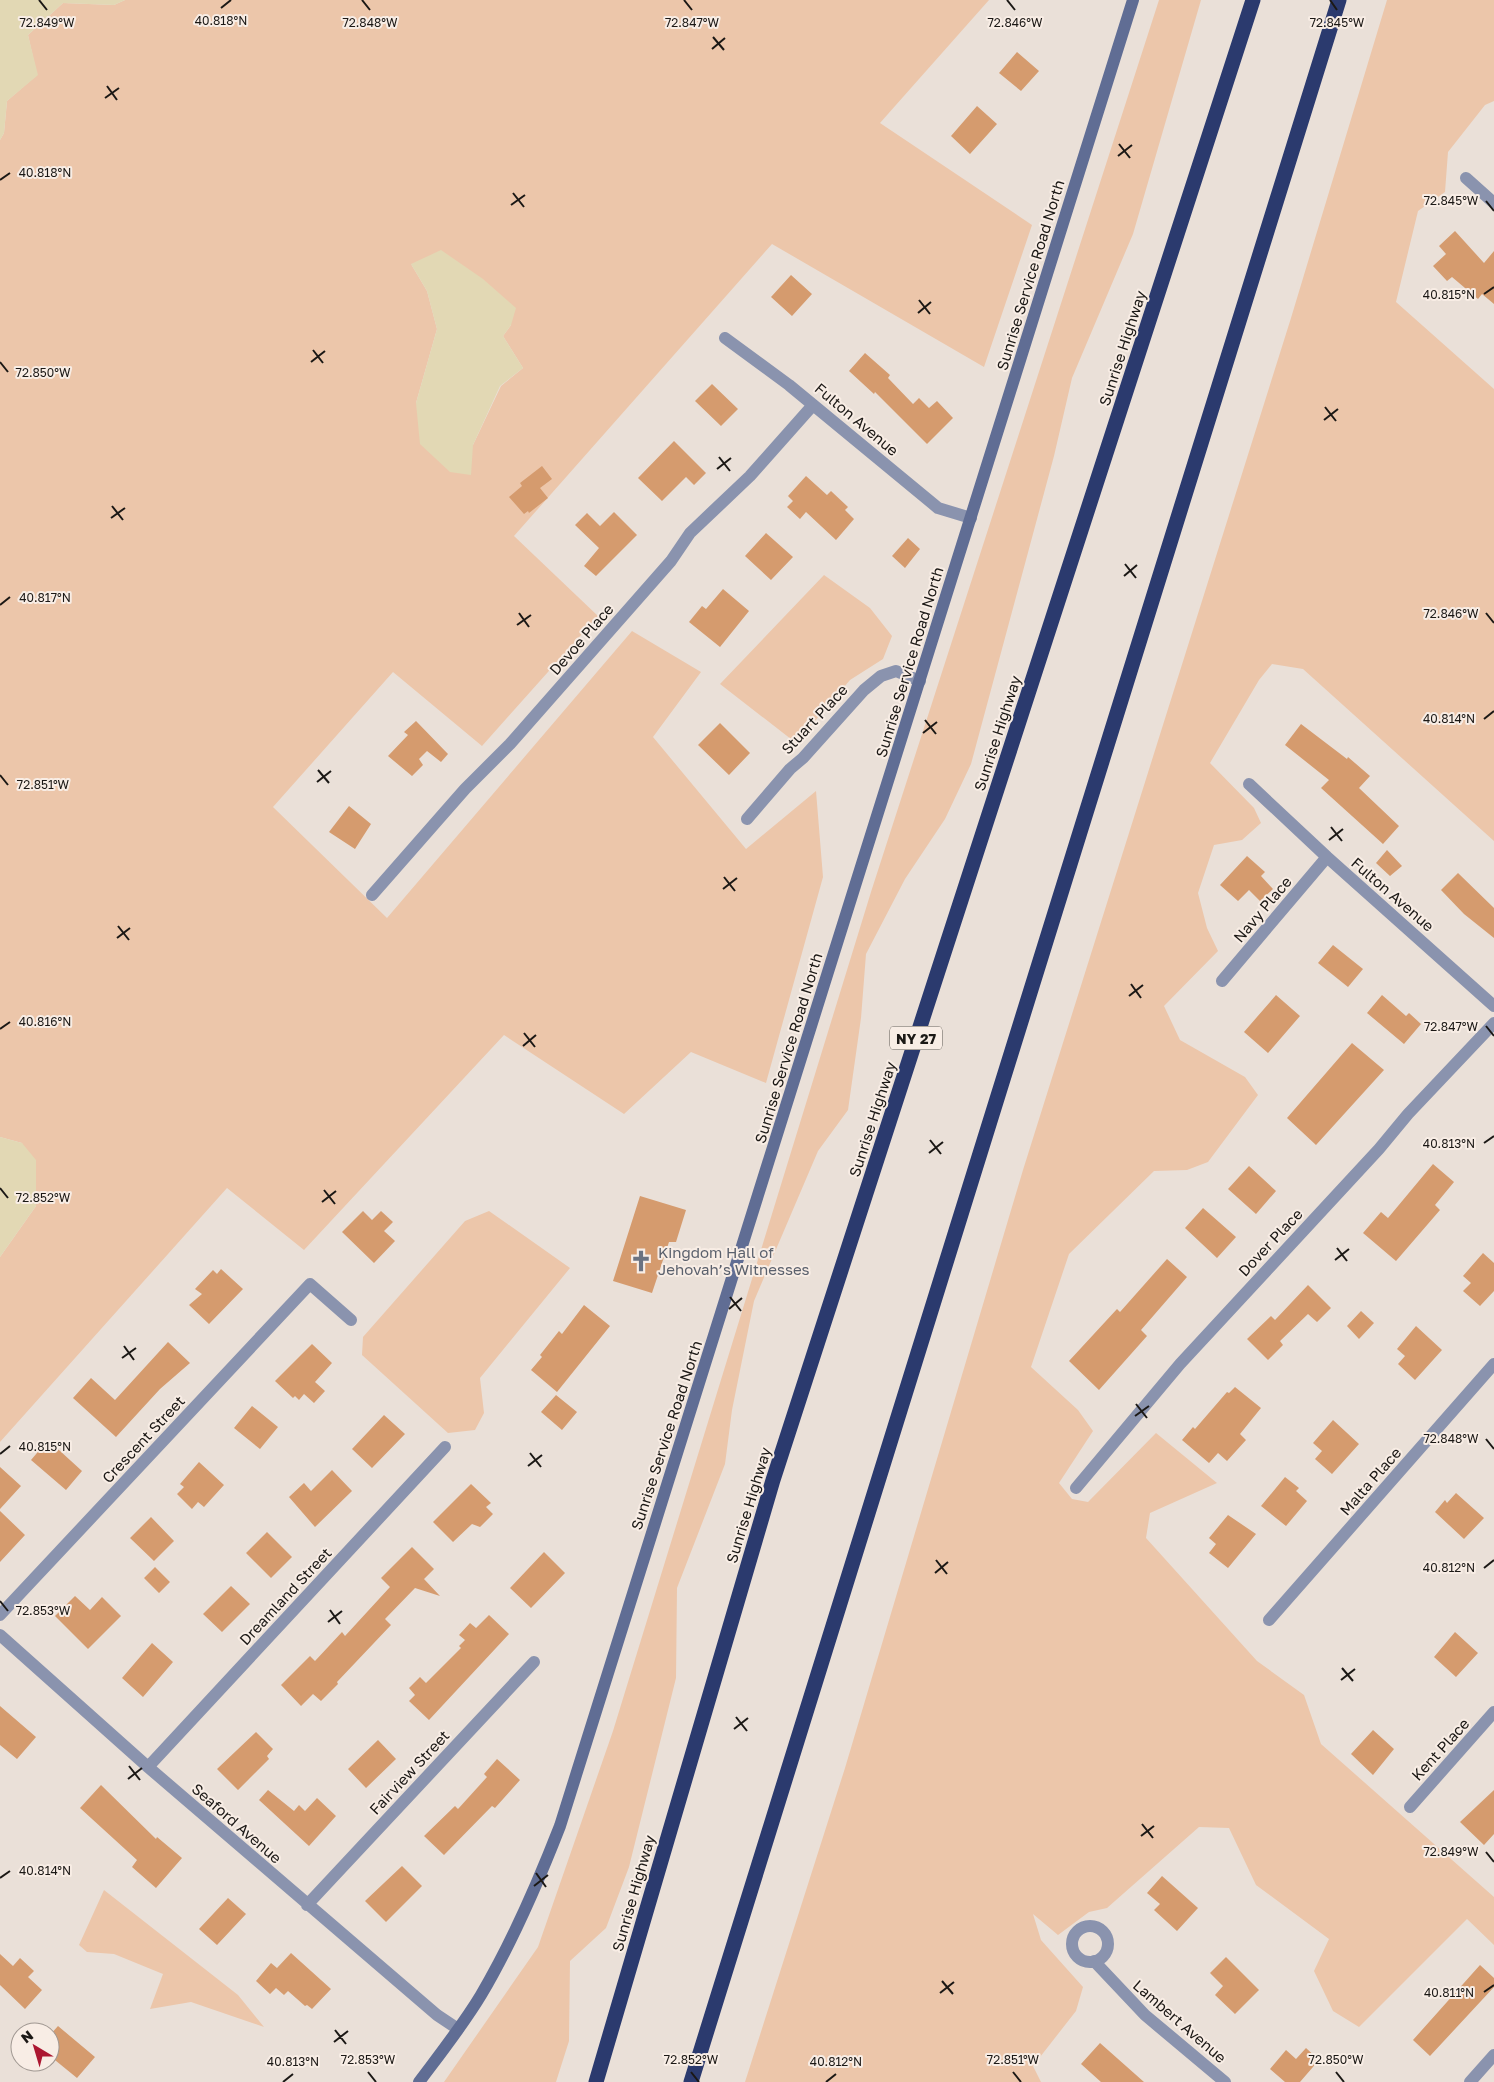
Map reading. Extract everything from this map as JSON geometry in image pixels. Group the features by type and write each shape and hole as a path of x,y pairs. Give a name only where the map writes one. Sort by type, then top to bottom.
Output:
{"highway":[{"name":"Sunrise Highway","path":"596,2082 773,1480 1253,0"},
{"path":"692,2082 1339,0"}],"street":[{"name":"Sunrise Service Road North","path":"419,2082 480,1996 518,1928 560,1826 1133,0"},
{"path":"1466,178 1494,203"},
{"name":"Fulton Avenue","path":"725,338 813,405 938,508 971,518"},
{"name":"Devoe Place","path":"372,895 466,789 510,744 671,561 690,533 750,476 813,405"},
{"name":"Stuart Place","path":"747,820 790,769 803,758 864,690 876,680 896,671 920,681"},
{"name":"Fulton Avenue","path":"1249,784 1326,857 1494,1006"},
{"name":"Navy Place","path":"1222,981 1326,857"},
{"name":"Dover Place","path":"1076,1488 1180,1364 1379,1149 1408,1114 1494,1023"},
{"name":"Crescent Street","path":"0,1615 310,1284 351,1320"},
{"name":"Malta Place","path":"1270,1620 1494,1364"},
{"name":"Dreamland Street","path":"148,1767 445,1447"},
{"name":"Seaford Avenue","path":"0,1634 148,1767 307,1905 436,2014 458,2029"},
{"name":"Fairview Street","path":"307,1905 534,1662"},
{"name":"Kent Place","path":"1410,1807 1494,1712"},
{"name":"Lambert Avenue","path":"1094,1961 1145,2015 1226,2082"},
{"path":"1470,2082 1494,2055"}],"shaded area":[{"path":"125,0 989,0 880,123 1032,225 984,367 772,244 514,536 598,616 482,746 393,672 273,807 387,918 632,631 701,672 653,737 746,849 816,791 823,877 766,1083 691,1052 624,1114 504,1035 304,1250 227,1188 0,1442 0,1257 36,1206 22,1143 0,1137 0,140 4,133 7,101 37,75 28,35 63,3 114,5","holes":["411,264 511,325 503,336 523,368 501,386 473,445 416,403 437,329 427,291"]},
{"path":"1159,0 1201,0 1133,234 1072,378 1054,456 971,764 945,819 905,879 866,954 861,1018 848,1110 818,1151 754,1301 732,1410 725,1464 677,1588 676,1678 629,1867 606,1928 570,1961 569,2041 556,2082 444,2082 538,1947 613,1731 871,892"},
{"path":"1387,0 1494,0 1494,101 1485,105 1448,152 1445,192 1418,211 1396,302 1494,389 1494,841 1303,669 1272,664 1259,680 1210,763 1254,808 1261,823 1242,840 1214,845 1198,893 1207,928 1218,951 1164,1006 1180,1040 1245,1077 1258,1095 1208,1162 1187,1170 1154,1171 1069,1254 1031,1367 1078,1410 1093,1431 1059,1483 1072,1499 1088,1502 1156,1433 1217,1483 1150,1513 1146,1538 1257,1661 1304,1695 1321,1744 1494,1897 1494,1945 1467,1919 1359,2027 1333,2011 1314,1971 1329,1939 1256,1885 1229,1828 1199,1827 1107,1908 1089,1912 1058,1935 1033,1914 1041,1940 1083,1987 1076,2011 1033,2066 1041,2082 745,2082 845,1768 1023,1170 1291,318"},
{"path":"824,575 870,608 892,636 883,659 850,680 796,743 720,684"},
{"path":"489,1211 570,1268 480,1378 484,1413 475,1430 448,1433 362,1355 363,1337 465,1221"},
{"path":"104,1890 238,1995 264,2027 191,2002 150,2009 163,1974 114,1954 87,1952 79,1945"}],"sand":[{"path":"0,0 125,0 114,5 63,3 28,35 38,75 7,101 4,133 0,140"},
{"path":"441,250 483,279 516,308 511,325 503,336 523,368 500,386 473,445 471,475 450,472 420,444 416,403 437,329 427,291 411,264"},
{"path":"0,1137 22,1143 36,1160 36,1206 0,1257"}],"building":[{"path":"1017,52 1039,71 1021,91 999,73"},
{"path":"977,106 997,124 970,154 951,136"},
{"path":"1455,231 1484,263 1494,251 1494,304 1482,294 1478,299 1452,277 1447,281 1433,266 1446,254 1439,246"},
{"path":"791,275 812,294 792,316 771,297"},
{"path":"865,353 890,375 888,378 913,404 919,398 929,408 937,401 953,418 927,444 875,392 874,394 849,371"},
{"path":"712,384 738,409 721,426 695,401"},
{"path":"674,441 706,473 694,485 686,477 662,501 638,478"},
{"path":"542,466 552,479 540,488 548,498 529,513 528,511 524,514 509,497 522,486 520,483"},
{"path":"806,476 827,495 831,491 848,507 845,510 854,519 836,540 806,512 800,519 787,507 793,501 788,496"},
{"path":"614,512 637,535 596,576 584,566 599,548 575,525 587,513 600,526"},
{"path":"766,533 793,557 771,580 745,556"},
{"path":"908,538 920,549 905,568 892,556"},
{"path":"723,589 749,611 720,647 689,622 702,606 706,609"},
{"path":"416,721 448,754 441,762 427,751 419,759 423,765 412,776 388,756 408,735 404,732"},
{"path":"720,723 750,753 729,775 698,745"},
{"path":"1301,724 1347,759 1348,757 1370,776 1359,788 1399,826 1383,844 1321,788 1329,780 1285,745"},
{"path":"349,806 371,824 355,849 329,832"},
{"path":"1387,850 1402,866 1390,876 1376,863"},
{"path":"1247,856 1265,872 1261,876 1273,889 1260,901 1249,890 1238,901 1220,885"},
{"path":"1458,873 1494,908 1494,938 1464,914 1441,890"},
{"path":"1333,945 1363,969 1348,987 1318,963"},
{"path":"1276,995 1300,1016 1268,1053 1244,1032"},
{"path":"1382,995 1406,1016 1409,1013 1421,1024 1404,1044 1367,1013"},
{"path":"1352,1043 1384,1070 1316,1145 1287,1118"},
{"path":"1433,1164 1454,1182 1435,1205 1440,1210 1396,1261 1363,1233 1381,1212 1388,1218"},
{"path":"1249,1166 1276,1191 1256,1214 1228,1189"},
{"name":"Kingdom Hall of Jehovah’s Witnesses","path":"640,1196 686,1210 676,1242 669,1242 652,1293 613,1281"},
{"path":"1203,1208 1236,1237 1217,1258 1185,1228"},
{"path":"363,1211 372,1220 381,1211 393,1222 384,1231 395,1241 374,1263 342,1232"},
{"path":"1483,1253 1494,1263 1494,1291 1480,1306 1463,1291 1471,1283 1463,1276"},
{"path":"1167,1259 1187,1277 1141,1330 1147,1336 1099,1390 1069,1361 1117,1309 1120,1312"},
{"path":"221,1269 243,1289 209,1324 189,1305 202,1294 195,1289 213,1270 217,1274"},
{"path":"1308,1285 1331,1308 1317,1322 1308,1314 1280,1341 1283,1345 1268,1360 1247,1339 1271,1316 1275,1320"},
{"path":"584,1305 610,1326 557,1392 531,1370 559,1331 562,1334"},
{"path":"1361,1311 1374,1323 1359,1339 1347,1326"},
{"path":"1416,1326 1442,1350 1415,1380 1398,1364 1405,1356 1397,1349"},
{"path":"168,1342 190,1363 160,1389 116,1437 73,1398 91,1378 115,1400"},
{"path":"312,1344 332,1363 315,1382 325,1391 314,1403 304,1394 299,1400 295,1396 293,1398 275,1381"},
{"path":"1235,1387 1261,1408 1240,1434 1246,1440 1227,1461 1218,1453 1209,1463 1182,1440 1193,1427 1195,1429 1227,1392 1229,1393"},
{"path":"556,1395 577,1412 562,1430 541,1412"},
{"path":"252,1406 278,1427 260,1449 234,1428"},
{"path":"384,1415 405,1434 372,1468 352,1449"},
{"path":"1333,1420 1359,1444 1332,1474 1315,1459 1322,1451 1313,1443"},
{"path":"48,1440 82,1471 66,1490 31,1460"},
{"path":"199,1462 224,1485 204,1507 198,1502 192,1509 177,1494 184,1487 180,1484"},
{"path":"0,1467 21,1486 0,1509"},
{"path":"332,1470 352,1491 315,1527 289,1497 304,1483 311,1491"},
{"path":"1285,1477 1299,1488 1296,1491 1307,1501 1286,1526 1261,1506"},
{"path":"471,1484 491,1503 486,1507 493,1514 480,1527 472,1524 453,1542 433,1522"},
{"path":"1456,1493 1484,1518 1464,1539 1435,1512 1445,1500 1447,1503"},
{"path":"0,1511 25,1535 0,1562"},
{"path":"1228,1515 1256,1534 1228,1568 1209,1553 1216,1544 1209,1538"},
{"path":"151,1517 174,1541 154,1561 130,1538"},
{"path":"267,1532 292,1557 271,1578 246,1553"},
{"path":"412,1547 434,1569 424,1579 440,1596 415,1588 385,1619 391,1625 337,1682 338,1684 321,1701 313,1694 301,1706 281,1685 310,1656 315,1661 342,1632 345,1636 390,1587 381,1578"},
{"path":"544,1552 565,1573 531,1608 510,1588"},
{"path":"155,1567 170,1582 159,1593 144,1578"},
{"path":"231,1586 250,1604 222,1632 203,1614"},
{"path":"75,1596 90,1610 102,1597 121,1616 88,1649 55,1616"},
{"path":"489,1615 509,1634 429,1720 409,1701 415,1695 409,1688 420,1677 426,1683 461,1648 459,1646 465,1640 459,1635 470,1623 476,1628"},
{"path":"1455,1632 1478,1653 1456,1677 1434,1657"},
{"path":"152,1643 173,1662 143,1697 122,1678"},
{"path":"0,1706 36,1737 17,1759 0,1745"},
{"path":"1373,1730 1394,1749 1373,1775 1351,1754"},
{"path":"256,1732 273,1749 267,1756 269,1759 238,1790 217,1769"},
{"path":"378,1740 396,1759 366,1788 348,1769"},
{"path":"497,1759 520,1780 495,1808 492,1806 444,1855 424,1836 455,1806 458,1809 487,1777 484,1774"},
{"path":"101,1785 156,1839 157,1837 182,1858 156,1888 132,1867 137,1860 80,1808"},
{"path":"268,1790 294,1811 299,1805 305,1811 317,1798 336,1816 309,1846 259,1800"},
{"path":"1494,1790 1494,1834 1484,1845 1460,1822"},
{"path":"402,1866 422,1886 386,1922 365,1901"},
{"path":"1162,1876 1198,1908 1177,1931 1154,1910 1160,1904 1147,1893"},
{"path":"228,1898 246,1914 217,1945 199,1929"},
{"path":"291,1953 331,1989 312,2009 307,2005 305,2006 288,1991 284,1995 276,1988 270,1994 256,1981 271,1963 277,1968"},
{"path":"0,1954 13,1966 20,1958 34,1971 28,1977 42,1990 25,2009 0,1985"},
{"path":"1226,1957 1259,1990 1235,2014 1215,1995 1223,1986 1210,1973"},
{"path":"1480,1965 1494,1978 1494,1987 1430,2056 1413,2040"},
{"path":"60,2028 95,2057 77,2078 60,2064"},
{"path":"1100,2043 1144,2082 1101,2082 1081,2064"},
{"path":"1306,2048 1319,2060 1300,2082 1285,2082 1270,2069 1286,2050 1296,2059"}],"place":[{"name":"Kingdom Hall of Jehovah’s Witnesses","path":"641,1261"}]}
